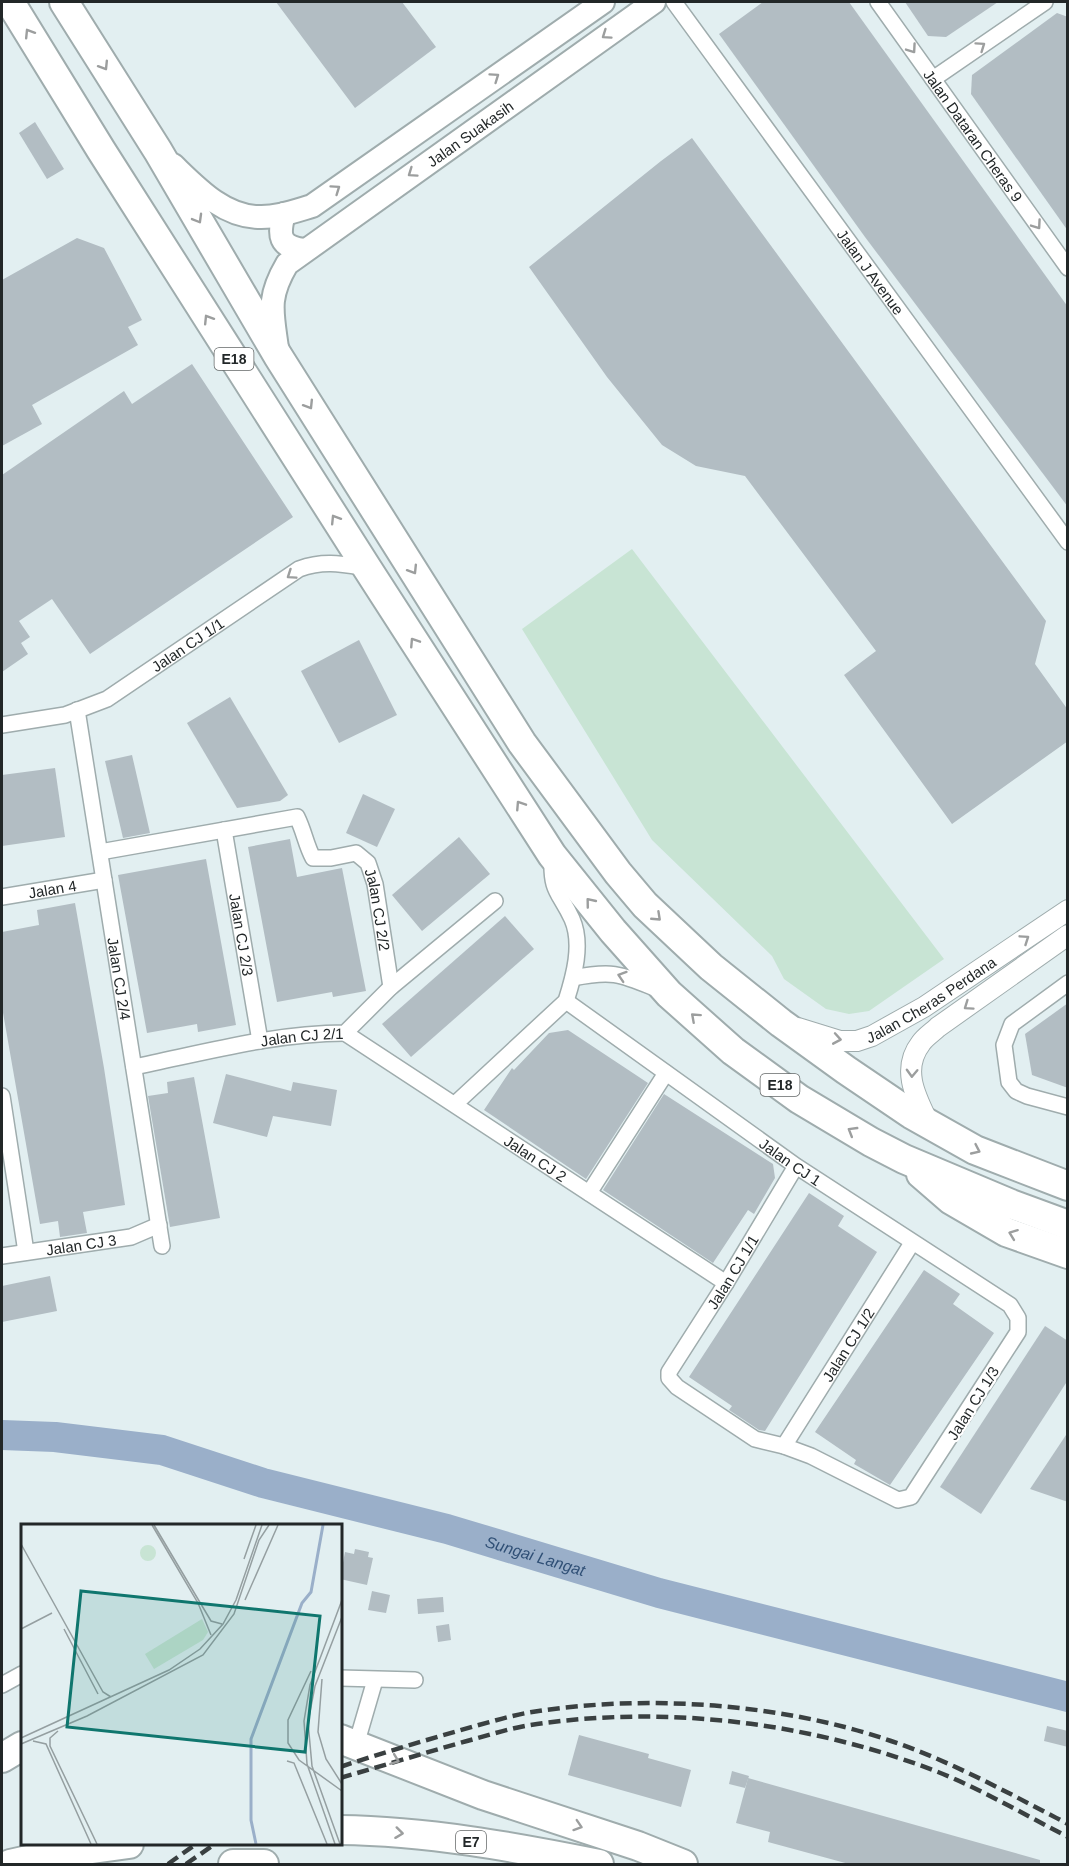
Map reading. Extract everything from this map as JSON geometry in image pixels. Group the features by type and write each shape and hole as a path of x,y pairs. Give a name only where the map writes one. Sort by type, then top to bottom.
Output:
{"highway":[{"name":"E18","path":"10,2 107,160 552,855 613,931 669,994 733,1051 799,1099 904,1159 1068,1225"},
{"name":"E18","path":"64,2 158,151 278,356 522,743 618,873 645,905 711,967 781,1023 846,1070 929,1124 975,1150 1068,1186"},
{"path":"904,1159 960,1206 1006,1232 1068,1254"},
{"path":"1026,1170 1068,1175"},
{"path":"348,1742 483,1794 638,1846 683,1864"},
{"path":"2,1758 21,1747"},
{"name":"E7","path":"342,1830 382,1830 522,1848 599,1864"},
{"path":"10,1864 55,1854 122,1845"},
{"path":"233,1864 264,1864"}],"main road":[{"name":"Jalan Suakasih","path":"158,151 200,191 232,213 259,218 312,206 603,2"},
{"name":"Jalan Suakasih","path":"295,257 654,2"},
{"path":"278,356 272,298 276,282 295,257 292,249 282,240 280,228 284,214"}],"street":[{"name":"Jalan J Avenue","path":"674,2 1068,542"},
{"name":"Jalan Dataran Cheras 9","path":"878,2 1068,268"},
{"path":"933,79 1045,2"},
{"name":"Jalan CJ 1/1","path":"2,725 65,715 107,699 299,569 315,563 367,568"},
{"name":"Jalan CJ 2/4","path":"77,710 162,1246"},
{"name":"Jalan CJ 2/2","path":"224,830 297,818 306,847 313,858 331,858 356,853 368,863 375,884 391,987"},
{"path":"100,852 224,830"},
{"name":"Jalan CJ 2/3","path":"224,830 260,1041"},
{"path":"455,1104 566,1001 573,978 576,936 572,920 555,892 552,878 552,855"},
{"name":"Jalan 4","path":"2,897 104,880"},
{"name":"Jalan CJ 2/1","path":"134,1067 260,1041 317,1033 345,1033 391,987 495,901"},
{"name":"Jalan Cheras Perdana","path":"781,1023 840,1041 857,1041 872,1036 924,1007 1068,910"},
{"name":"Jalan Cheras Perdana","path":"929,1124 913,1090 911,1075 913,1057 920,1044 938,1027 1068,935"},
{"path":"573,978 597,973 613,973 669,994"},
{"path":"1068,983 1012,1024 1004,1045 1009,1082 1016,1091 1068,1107"},
{"name":"Jalan CJ 1","path":"566,1001 796,1166 1010,1305 1018,1318"},
{"name":"Jalan CJ 2","path":"345,1033 726,1283"},
{"path":"589,1194 666,1073"},
{"path":"2,1096 26,1252"},
{"name":"Jalan CJ 1/1","path":"784,1446 755,1438 740,1430 677,1387 669,1378 669,1372 726,1283 796,1166"},
{"name":"Jalan CJ 3","path":"2,1256 131,1237 159,1225"},
{"name":"Jalan CJ 1/2","path":"784,1446 912,1243"},
{"name":"Jalan CJ 1/3","path":"784,1446 811,1456 898,1500 911,1497 1018,1332 1018,1318"},
{"path":"2,1685 21,1675"},
{"path":"342,1678 415,1680"},
{"path":"348,1742 375,1680"}],"green space":[{"path":"632,549 944,959 869,1011 849,1014 826,1009 784,979 772,956 652,840 522,629"}],"building":[{"path":"276,2 402,2 436,47 355,108"},
{"path":"763,2 849,2 1068,307 1068,507 865,237 719,34"},
{"path":"905,2 998,2 946,37 928,36"},
{"path":"1057,13 1068,17 1068,231 971,94 972,75"},
{"path":"35,122 64,169 47,179 19,133"},
{"path":"692,138 1046,621 1035,664 1068,710 1068,741 952,824 844,675 876,651 745,476 696,466 662,445 607,377 529,267"},
{"path":"77,238 104,248 142,320 128,327 138,345 32,405 42,424 2,446 2,280"},
{"path":"192,364 293,517 90,654 52,599 19,621 30,637 21,643 28,654 2,672 2,475 124,391 132,404"},
{"path":"359,640 397,715 339,743 301,671"},
{"path":"230,697 288,795 280,801 237,808 187,723"},
{"path":"132,755 150,833 123,838 105,761"},
{"path":"55,768 65,837 2,846 2,775"},
{"path":"363,794 395,809 377,847 346,833"},
{"path":"459,837 490,874 422,931 392,895"},
{"path":"290,839 297,877 342,868 366,991 333,997 332,992 277,1002 248,847"},
{"path":"206,859 236,1025 198,1032 197,1024 147,1033 118,875"},
{"path":"75,903 125,1205 83,1212 87,1233 60,1237 58,1221 40,1224 2,1007 2,932 39,925 37,910"},
{"path":"505,916 534,949 411,1057 382,1024"},
{"path":"1068,1003 1068,1088 1032,1075 1025,1034"},
{"path":"568,1030 648,1083 586,1179 484,1110 512,1068 514,1070 549,1033"},
{"path":"226,1074 291,1091 293,1082 337,1090 331,1126 273,1116 267,1137 213,1123"},
{"path":"194,1077 220,1218 170,1227 148,1096 168,1093 167,1082"},
{"path":"664,1094 773,1164 775,1178 754,1214 748,1210 713,1263 603,1190"},
{"path":"809,1193 844,1216 838,1226 877,1252 765,1431 759,1430 729,1410 732,1406 689,1377"},
{"path":"924,1270 960,1294 953,1304 994,1333 890,1485 854,1464 856,1460 815,1432"},
{"path":"50,1276 57,1311 2,1322 2,1286"},
{"path":"1045,1326 1068,1341 1068,1380 981,1514 940,1487"},
{"path":"1068,1432 1068,1502 1030,1489"},
{"path":"355,1549 369,1552 368,1557 373,1558 367,1585 342,1579 345,1552 354,1554"},
{"path":"372,1591 390,1595 386,1613 368,1610"},
{"path":"443,1597 444,1612 418,1614 417,1599"},
{"path":"449,1624 451,1640 438,1642 436,1626"},
{"path":"1047,1726 1068,1731 1068,1747 1044,1741"},
{"path":"579,1735 649,1754 648,1758 691,1770 681,1807 568,1775"},
{"path":"732,1771 749,1776 745,1788 729,1784"},
{"path":"748,1778 1040,1860 1040,1864 849,1864 768,1842 770,1832 736,1823"}],"waterway":[{"name":"Sungai Langat","path":"2,1435 55,1437 162,1450 263,1483 447,1529 659,1593 1068,1697"}],"railway":[{"path":"342,1766 475,1726 532,1712 620,1704 667,1703 713,1706 759,1710 805,1718 891,1741 959,1769 1068,1824"},
{"path":"342,1777 528,1725 638,1717 740,1722 791,1730 890,1755 938,1772 971,1787 1068,1837"},
{"path":"168,1864 195,1845"},
{"path":"186,1864 214,1845"}]}
